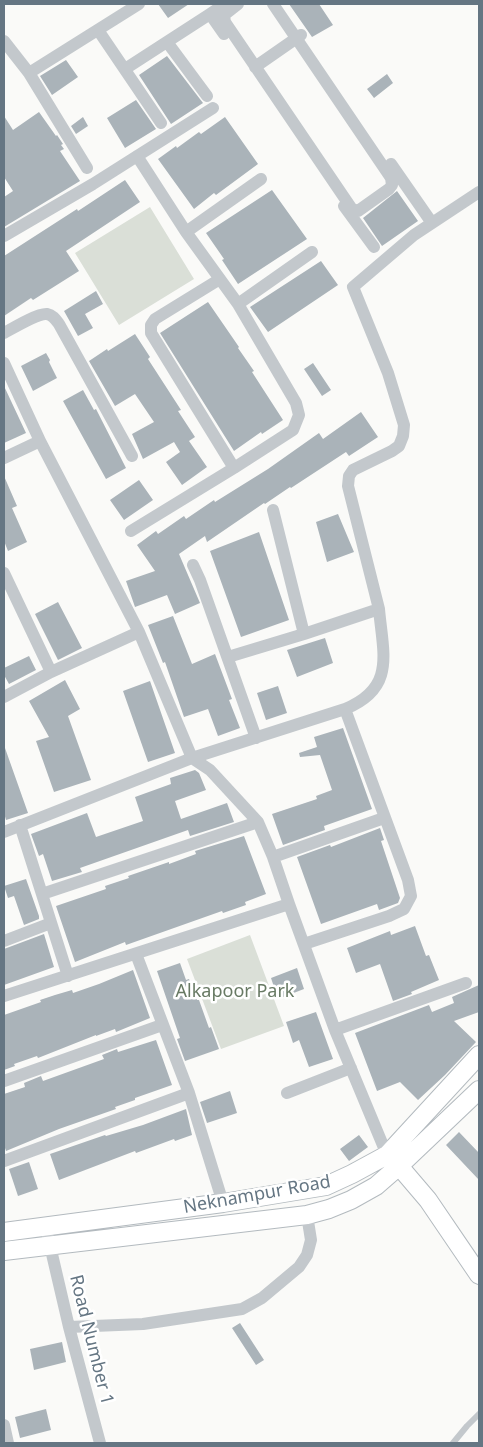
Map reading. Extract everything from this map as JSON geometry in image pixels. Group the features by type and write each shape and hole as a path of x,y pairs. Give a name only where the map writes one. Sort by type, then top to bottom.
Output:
{"street":[{"path":"29,73 139,4"},
{"path":"125,69 225,4"},
{"path":"238,4 226,12 224,19 352,209 358,211 389,189 392,186 392,182 279,4"},
{"path":"273,4 299,37"},
{"path":"210,14 374,247"},
{"path":"98,30 161,123"},
{"path":"255,67 299,37"},
{"path":"4,41 29,73 87,168"},
{"path":"4,236 137,156 210,102 167,42"},
{"path":"334,89 432,223"},
{"path":"131,531 293,430 299,415 296,404 238,304 186,232 137,156"},
{"path":"186,232 261,179"},
{"path":"4,832 192,758 345,709 357,704 370,695 382,675 384,659 378,609 348,486 349,476 354,470 399,446 403,436 404,425 388,373 352,287 414,235 479,192"},
{"path":"238,304 312,252"},
{"path":"220,279 155,319 151,325 151,333 234,468"},
{"path":"4,333 41,315 48,314 54,317 132,456"},
{"path":"4,365 40,440 139,632 192,758 210,770 258,822 273,856 350,1068 393,1161 433,1207 479,1275"},
{"path":"4,458 40,440"},
{"path":"274,510 304,634"},
{"path":"193,565 228,656 256,738"},
{"path":"4,573 51,672"},
{"path":"228,656 304,634 378,609"},
{"path":"4,697 51,672 139,632"},
{"path":"304,944 389,916 404,909 411,896 408,880 345,709"},
{"path":"273,856 384,818"},
{"path":"42,894 258,822"},
{"path":"20,826 68,976"},
{"path":"4,996 289,904"},
{"path":"4,940 51,923"},
{"path":"136,954 189,1093 223,1203"},
{"path":"335,1030 466,983"},
{"path":"4,1081 162,1025"},
{"name":"Neknampur Road","path":"50,1245 306,1215 351,1200 376,1186 393,1161 479,1055"},
{"path":"287,1092 350,1068"},
{"path":"4,1161 189,1093"},
{"name":"Neknampur Road","path":"46,1227 223,1203 326,1186 393,1161 478,1093"},
{"path":"69,1327 143,1324 242,1309 262,1298 299,1268 307,1255 311,1240 306,1215"},
{"path":"4,1232 46,1227"},
{"name":"Road Number 1","path":"46,1227 69,1327 100,1443"},
{"path":"4,1250 50,1245"},
{"path":"4,1425 8,1443"}],"lane":[{"path":"453,1443 479,1414"}],"green space":[{"path":"150,207 194,279 119,325 75,253"},
{"name":"Alkapoor Park","path":"250,935 284,1026 221,1049 187,959"}],"building":[{"path":"158,4 189,4 168,18"},
{"path":"289,4 319,4 333,25 312,37"},
{"path":"167,56 203,103 171,124 139,75"},
{"path":"66,60 78,77 52,95 40,76"},
{"path":"387,74 393,83 374,98 367,89"},
{"path":"136,100 156,129 125,148 107,118"},
{"path":"39,112 63,144 61,145 64,149 60,151 80,181 4,227 4,197 13,191 4,177 4,116 13,130"},
{"path":"83,117 88,126 76,134 71,126"},
{"path":"225,117 258,164 216,195 214,193 194,209 158,159 199,132 201,134"},
{"path":"125,180 140,202 66,251 79,271 33,300 31,298 4,316 4,256"},
{"path":"272,190 307,239 238,284 206,233"},
{"path":"397,191 418,221 382,246 363,218"},
{"path":"321,261 338,285 268,332 250,307"},
{"path":"96,291 103,304 85,314 93,328 78,336 64,311"},
{"path":"208,302 239,347 254,371 252,372 283,420 262,434 261,432 234,451 160,333"},
{"path":"135,334 150,357 148,359 181,410 178,411 195,437 189,441 207,467 182,485 166,462 180,452 174,442 143,459 132,434 154,422 135,394 115,406 89,361"},
{"path":"46,353 57,378 33,391 21,366"},
{"path":"313,363 331,390 322,396 304,369"},
{"path":"4,386 26,433 4,443"},
{"path":"83,390 94,410 96,409 126,468 106,479 63,401"},
{"path":"361,412 378,437 349,456 346,452 291,488 264,503 207,542 205,536 179,554 200,603 175,614 167,595 135,607 126,581 155,571 137,545 156,531 158,534 184,516 186,519 214,500 215,502 268,469 319,433 323,439"},
{"path":"4,476 17,506 12,508 27,542 8,551 4,541"},
{"path":"139,480 153,500 124,520 110,500"},
{"path":"338,514 354,552 327,562 316,522"},
{"path":"259,532 289,620 241,637 210,551"},
{"path":"58,602 82,648 58,660 35,614"},
{"path":"173,616 192,664 215,654 232,699 229,700 240,728 218,736 208,709 184,717 165,662 163,663 148,625"},
{"path":"325,638 333,663 297,677 287,650"},
{"path":"29,656 36,670 9,684 4,675 4,668"},
{"path":"65,680 80,709 68,716 91,780 54,792 36,741 49,737 29,701"},
{"path":"150,681 175,753 148,762 123,691"},
{"path":"278,686 287,713 266,720 257,693"},
{"path":"343,728 372,809 324,826 325,830 283,845 272,814 317,799 316,796 332,790 320,755 300,757 299,753 317,747 314,737"},
{"path":"5,748 28,813 6,820 4,813"},
{"path":"195,770 199,773 206,790 175,801 181,819 227,803 234,822 190,836 188,830 80,868 82,872 52,881 43,854 39,856 31,834 87,813 96,837 143,821 135,797 171,784 170,778"},
{"path":"380,828 384,840 381,841 400,898 398,903 379,910 377,904 321,924 297,857 330,845 331,847"},
{"path":"244,836 266,894 245,902 246,905 223,913 222,911 126,945 125,942 75,962 56,906 106,889 105,886 129,878 128,876 196,854 195,851"},
{"path":"26,879 39,919 24,925 14,896 8,898 4,886"},
{"path":"415,926 426,956 429,955 439,980 411,992 412,994 393,1001 380,964 356,973 347,948 390,931 391,935"},
{"path":"44,934 54,967 4,985 4,949"},
{"path":"180,963 186,980 189,979 197,1000 199,1000 219,1049 185,1061 177,1039 180,1038 157,971"},
{"path":"297,968 304,989 278,999 271,978"},
{"path":"133,970 150,1018 116,1032 115,1029 38,1058 37,1056 14,1064 15,1066 4,1070 4,1015 41,1002 40,1000 72,990 73,993"},
{"path":"479,985 479,1012 454,1021 476,1042 445,1075 418,1100 400,1082 377,1091 355,1033 429,1005 432,1012 454,1003 452,997"},
{"path":"316,1012 333,1059 309,1067 299,1040 293,1043 286,1022"},
{"path":"156,1040 172,1085 135,1098 135,1100 115,1107 116,1109 59,1129 6,1151 4,1145 4,1094 25,1087 24,1083 41,1076 43,1081 104,1059 102,1055 117,1049 118,1052"},
{"path":"230,1091 237,1113 207,1123 200,1102"},
{"path":"186,1109 192,1135 175,1141 174,1139 136,1153 135,1151 59,1180 50,1154 105,1135 143,1125"},
{"path":"459,1132 479,1153 479,1180 446,1145"},
{"path":"359,1135 368,1147 349,1161 340,1149"},
{"path":"29,1162 38,1189 18,1196 9,1169"},
{"path":"240,1323 264,1360 256,1365 232,1328"},
{"path":"62,1342 66,1362 34,1370 30,1349"},
{"path":"46,1409 51,1430 20,1438 15,1417"}]}
